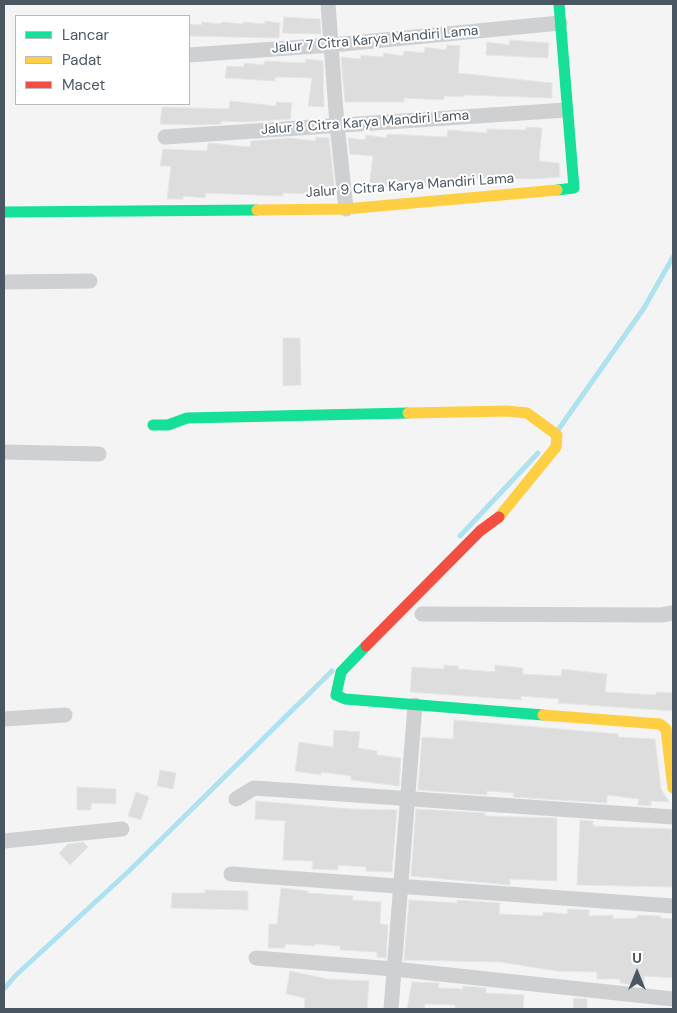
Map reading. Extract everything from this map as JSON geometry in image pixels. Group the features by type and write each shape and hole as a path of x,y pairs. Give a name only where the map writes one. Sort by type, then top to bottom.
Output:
{"street":[{"path":"328,4 337,124 346,209"},
{"path":"559,4 566,110"},
{"name":"Jalur 7 Citra Karya Mandiri Lama","path":"190,55 332,45 560,23"},
{"name":"Jalur 8 Citra Karya Mandiri Lama","path":"165,137 566,110"},
{"name":"Jalur 9 Citra Karya Mandiri Lama","path":"4,212 346,209 574,188 566,110"},
{"path":"4,282 90,281"},
{"path":"153,425 168,425 187,418 506,411 527,414 544,424 557,435 558,442 556,447 500,516 473,538 341,672 336,692 340,698 660,724 666,729 673,788"},
{"path":"4,452 99,454"},
{"path":"422,614 660,615 673,613"},
{"path":"391,1009 415,705"},
{"path":"4,719 65,715"},
{"path":"236,799 254,788 673,817"},
{"path":"4,841 122,829"},
{"path":"231,874 673,906"},
{"path":"256,958 394,969 673,999"}],"building":[{"path":"284,17 320,19 321,34 282,33"},
{"path":"265,21 280,23 279,38 190,36 190,24 201,25 202,22 265,24"},
{"path":"510,40 549,43 548,58 486,55 487,42 509,45"},
{"path":"447,45 460,46 458,73 552,83 552,98 464,95 464,97 444,96 444,100 404,98 404,102 345,102 341,57 361,59 361,55 383,57 384,53 403,56 404,51 424,53 425,47 446,50"},
{"path":"306,59 323,61 324,107 308,106 312,78 279,77 275,78 275,81 225,78 227,66 244,67 244,63 264,65 265,61 305,63"},
{"path":"230,101 276,106 276,102 292,103 290,119 243,122 221,121 221,124 202,125 160,124 162,107 229,109"},
{"path":"526,127 542,128 539,161 559,163 560,177 535,179 472,178 472,181 451,180 451,184 431,183 430,186 410,184 410,187 386,186 385,189 369,188 373,156 350,154 348,138 365,140 366,135 387,138 387,134 447,137 448,130 487,133 487,129 526,130"},
{"path":"316,137 329,138 335,191 322,190 322,194 283,193 283,196 206,193 205,198 183,196 183,199 167,199 171,166 160,166 163,149 207,151 208,144 210,143 250,147 251,141 289,138 315,141"},
{"path":"283,338 300,338 301,385 283,386"},
{"path":"444,665 458,666 458,669 495,672 495,665 523,668 523,674 561,676 562,669 607,674 605,692 656,695 656,692 673,693 673,711 558,703 559,699 521,696 521,700 410,692 412,667 444,669"},
{"path":"454,720 655,739 661,789 669,802 651,801 651,806 638,805 639,799 607,795 607,803 513,797 514,793 487,791 487,795 418,790 422,737 453,739"},
{"path":"334,730 360,732 358,748 377,751 377,755 401,758 399,786 351,780 351,776 321,772 321,775 295,771 299,742 333,747"},
{"path":"160,770 176,773 173,789 157,786"},
{"path":"77,787 116,789 116,804 91,803 91,810 77,810"},
{"path":"136,792 149,797 141,820 128,816"},
{"path":"256,801 351,809 397,810 392,872 366,871 366,867 338,865 338,870 312,869 313,861 283,860 285,821 255,819"},
{"path":"416,809 485,813 485,816 557,818 557,881 510,879 510,885 411,876"},
{"path":"580,820 593,821 593,826 672,829 673,887 577,885"},
{"path":"83,842 88,847 70,865 59,853 68,844"},
{"path":"281,888 308,891 307,893 353,896 352,900 381,902 380,924 388,925 386,958 377,957 377,952 340,950 340,946 285,944 285,948 268,948 269,924 277,924"},
{"path":"205,890 248,891 248,910 171,908 172,893 205,893"},
{"path":"409,900 457,903 457,900 500,903 499,914 543,916 543,912 567,914 568,909 589,910 589,916 613,915 613,919 637,918 637,915 661,916 660,918 673,919 673,978 644,976 644,985 633,985 620,983 620,979 597,979 597,972 557,971 500,962 404,960"},
{"path":"290,971 327,979 369,981 367,1009 304,1009 305,998 286,994"},
{"path":"412,982 439,983 438,988 463,989 463,986 486,988 486,993 524,995 523,1009 455,1009 455,1005 425,1004 424,1009 407,1009"},
{"path":"574,998 587,999 587,1009 573,1009"}],"waterway":[{"path":"558,430 644,308 673,257"},
{"path":"460,536 538,453"},
{"path":"4,989 15,976 129,871 332,671"}],"traffic: fast":[{"path":"557,190 574,188 559,4"},
{"path":"4,212 257,210"},
{"path":"153,425 168,425 187,418 408,413"},
{"path":"366,646 341,672 336,695 345,699 543,715"}],"traffic: slow":[{"path":"257,210 346,209 557,190"},
{"path":"408,413 507,411 527,413 557,435 556,447 499,517"},
{"path":"543,715 660,724 666,729 673,788"}],"traffic: jam":[{"path":"366,646 480,531 499,517"}]}
